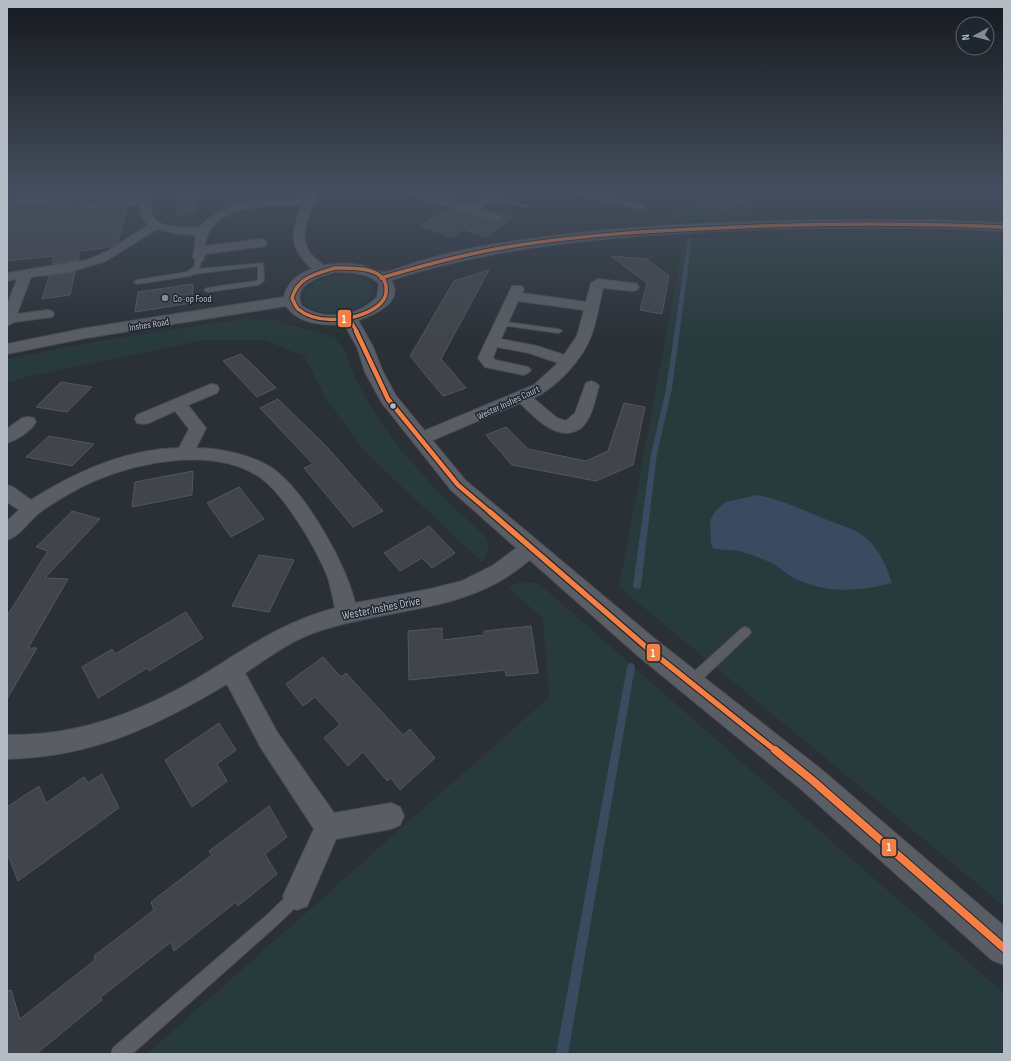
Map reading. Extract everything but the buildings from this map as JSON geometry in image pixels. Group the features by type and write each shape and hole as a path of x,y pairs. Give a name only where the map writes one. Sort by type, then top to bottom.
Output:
{"street":[{"path":"7,277 79,266 96,261 111,254 130,242"},
{"path":"200,242 199,254 261,243"},
{"path":"300,242 300,245 305,254 322,271"},
{"path":"382,278 436,260 546,242"},
{"path":"342,268 362,269 382,278 386,284 387,292 383,300 370,311 349,318 318,319 305,315 296,309 291,301 292,292 298,284 308,276 322,271 342,268"},
{"path":"8,321 26,274"},
{"name":"Wester Inshes Court","path":"420,439 540,389 560,372 584,336 590,307 598,283 632,287"},
{"path":"523,370 490,364 485,358 515,292 590,307"},
{"name":"Inshes Road","path":"7,349 86,333 291,301"},
{"path":"8,321 47,314"},
{"path":"349,318 365,347 374,372 388,400 458,485 690,684 812,780 1004,948"},
{"path":"492,342 532,349 567,361"},
{"path":"523,397 551,423 558,426 568,426 577,422 581,416 591,386"},
{"path":"143,419 211,388"},
{"path":"178,404 198,428 184,454"},
{"path":"7,437 28,422"},
{"path":"7,533 32,509 74,483 111,468 142,459 184,454 212,455 246,463 268,474 286,492 330,559 339,579 347,613"},
{"path":"7,492 9,495 32,509"},
{"name":"Wester Inshes Drive","path":"7,747 26,748 74,742 121,727 160,711 232,669 286,635 347,613 446,594 478,584 503,569 530,548"},
{"path":"232,669 269,740 328,827"},
{"path":"328,827 391,816"},
{"path":"297,896 328,827"}],"lane":[{"path":"195,272 199,254"},
{"path":"138,282 195,272 261,264 261,281 258,283 207,290"},
{"path":"501,323 558,331"},
{"path":"690,684 745,632"},
{"path":"119,1054 271,921 297,896"}],"shaded area":[{"path":"684,242 1004,242 1004,906 619,587"},
{"path":"339,275 358,276 370,283 373,293 368,301 352,311 342,313 322,312 305,304 304,293 311,285 324,278"},
{"path":"243,319 278,321 335,338 343,347 357,382 381,423 401,450 440,494 485,536 489,547 482,562 366,453 325,397 304,356 264,340 205,340 30,376 7,383 7,359 87,343"},
{"path":"519,582 535,583 543,587 1004,993 1004,1054 147,1054 549,697 543,619 508,587"}],"water":[{"path":"757,495 794,506 859,533 873,545 877,551 885,564 892,583 854,590 829,589 804,583 787,574 774,564 755,556 739,551 713,548 711,542 710,520 716,510 726,502"}],"waterway":[{"path":"637,586 654,454 669,389 690,242"},
{"path":"562,1054 631,667"}],"transit line":[{"name":"1","path":"381,278 425,265 468,255 544,242"},
{"name":"1","path":"335,268 367,270 382,277 386,283 387,291 385,297 381,303 369,311 347,319 327,320 310,316 297,308 292,298 295,287 309,277 335,268"},
{"name":"1","path":"349,318 365,347 374,372 388,399 458,485 646,647 812,780 1004,948"}],"place":[{"name":"Co-op Food","path":"165,298"}]}
